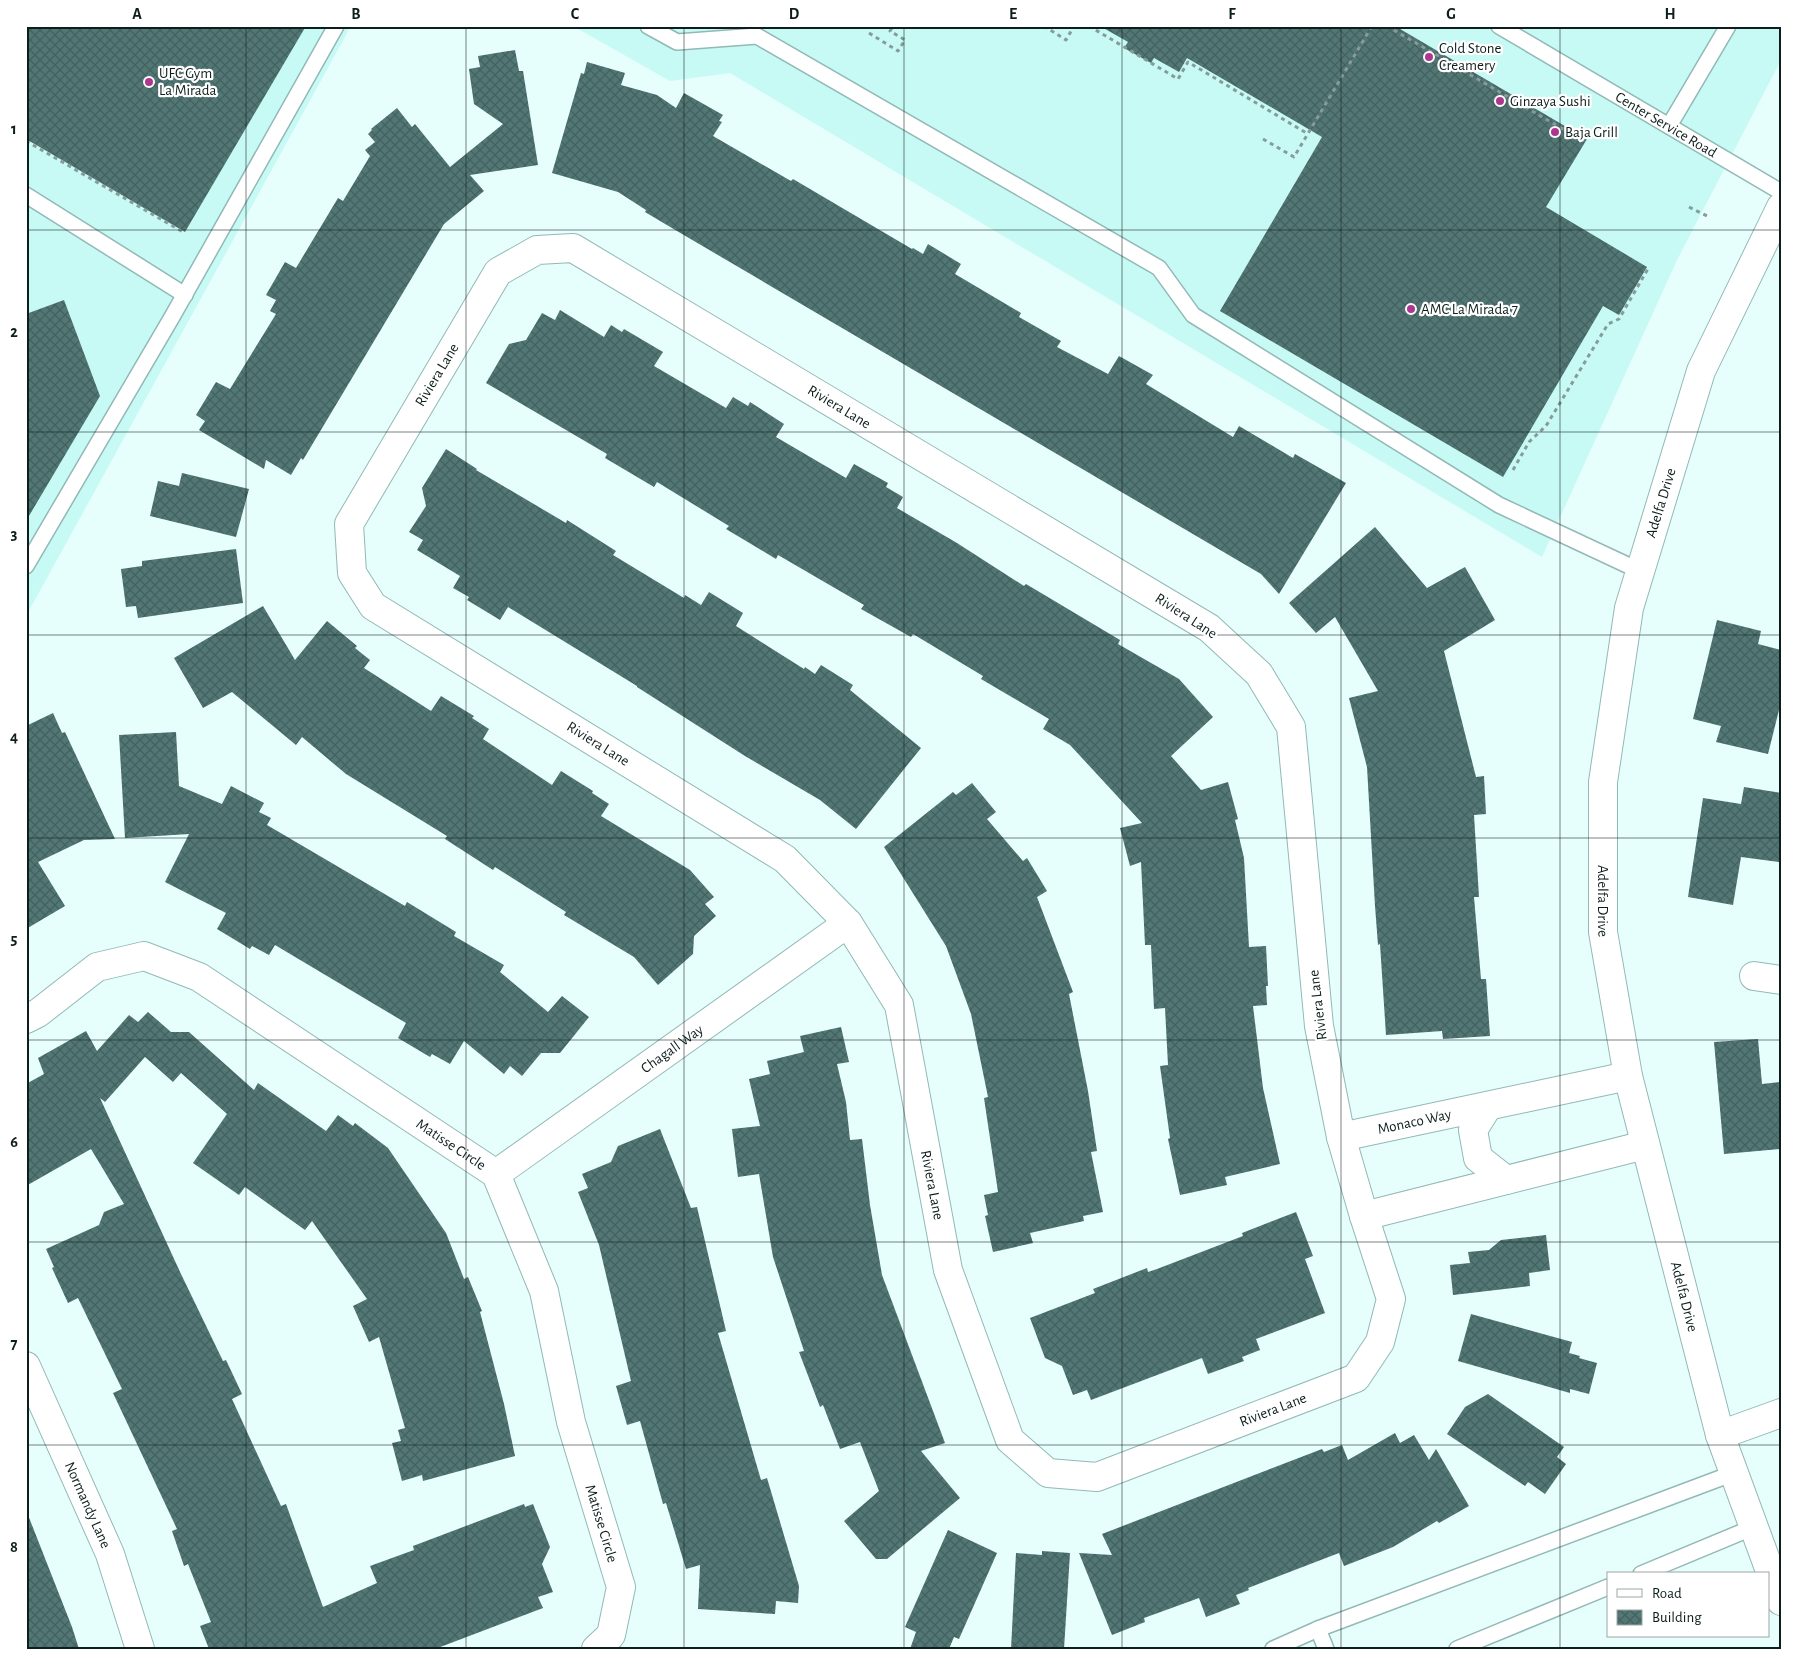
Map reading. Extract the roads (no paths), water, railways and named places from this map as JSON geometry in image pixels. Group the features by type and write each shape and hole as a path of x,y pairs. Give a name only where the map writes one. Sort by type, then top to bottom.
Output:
{"street":[{"name":"Adelfa Drive","path":"1781,207 1701,371 1629,608 1604,782 1603,932 1628,1076 1720,1435 1781,1601"},
{"name":"Riviera Lane","path":"573,248 1209,628 1260,674 1291,727 1319,1026 1341,1138 1391,1299 1380,1342 1356,1378 1097,1477 1048,1473 1010,1440 948,1270 899,1005 848,923 785,859 373,606 352,572 349,524 498,272 537,250 573,248"},
{"name":"Chagall Way","path":"496,1174 848,923"},
{"name":"Matisse Circle","path":"26,1019 38,1013 97,967 144,956 199,977 496,1174 544,1290 572,1422 621,1587 611,1635 596,1649"},
{"path":"1754,976 1781,980"},
{"name":"Monaco Way","path":"1341,1138 1628,1076"},
{"name":"Monaco Way","path":"1488,1106 1473,1130 1478,1158 1506,1180"},
{"path":"1364,1216 1645,1145"},
{"name":"Normandy Lane","path":"26,1366 110,1554 140,1649"},
{"path":"1720,1435 1781,1414"}],"lane":[{"path":"26,566 185,295 336,26"},
{"path":"648,26 677,42 757,36 1159,268 1193,315 1499,505 1640,571"},
{"name":"Center Service Road","path":"1499,26 1781,192"},
{"path":"1669,126 1728,26"},
{"path":"26,195 185,295"},
{"path":"1273,1649 1318,1629 1734,1473"},
{"path":"1647,1572 1754,1527"},
{"path":"1457,1649 1607,1588"},
{"path":"1318,1629 1326,1649"}],"place":[{"name":"Cold Stone Creamery","path":"1429,57"},
{"name":"UFC Gym La Mirada","path":"149,82"},
{"name":"Ginzaya Sushi","path":"1500,101"},
{"name":"Baja Grill","path":"1555,132"},
{"name":"AMC La Mirada 7","path":"1411,309"}]}
